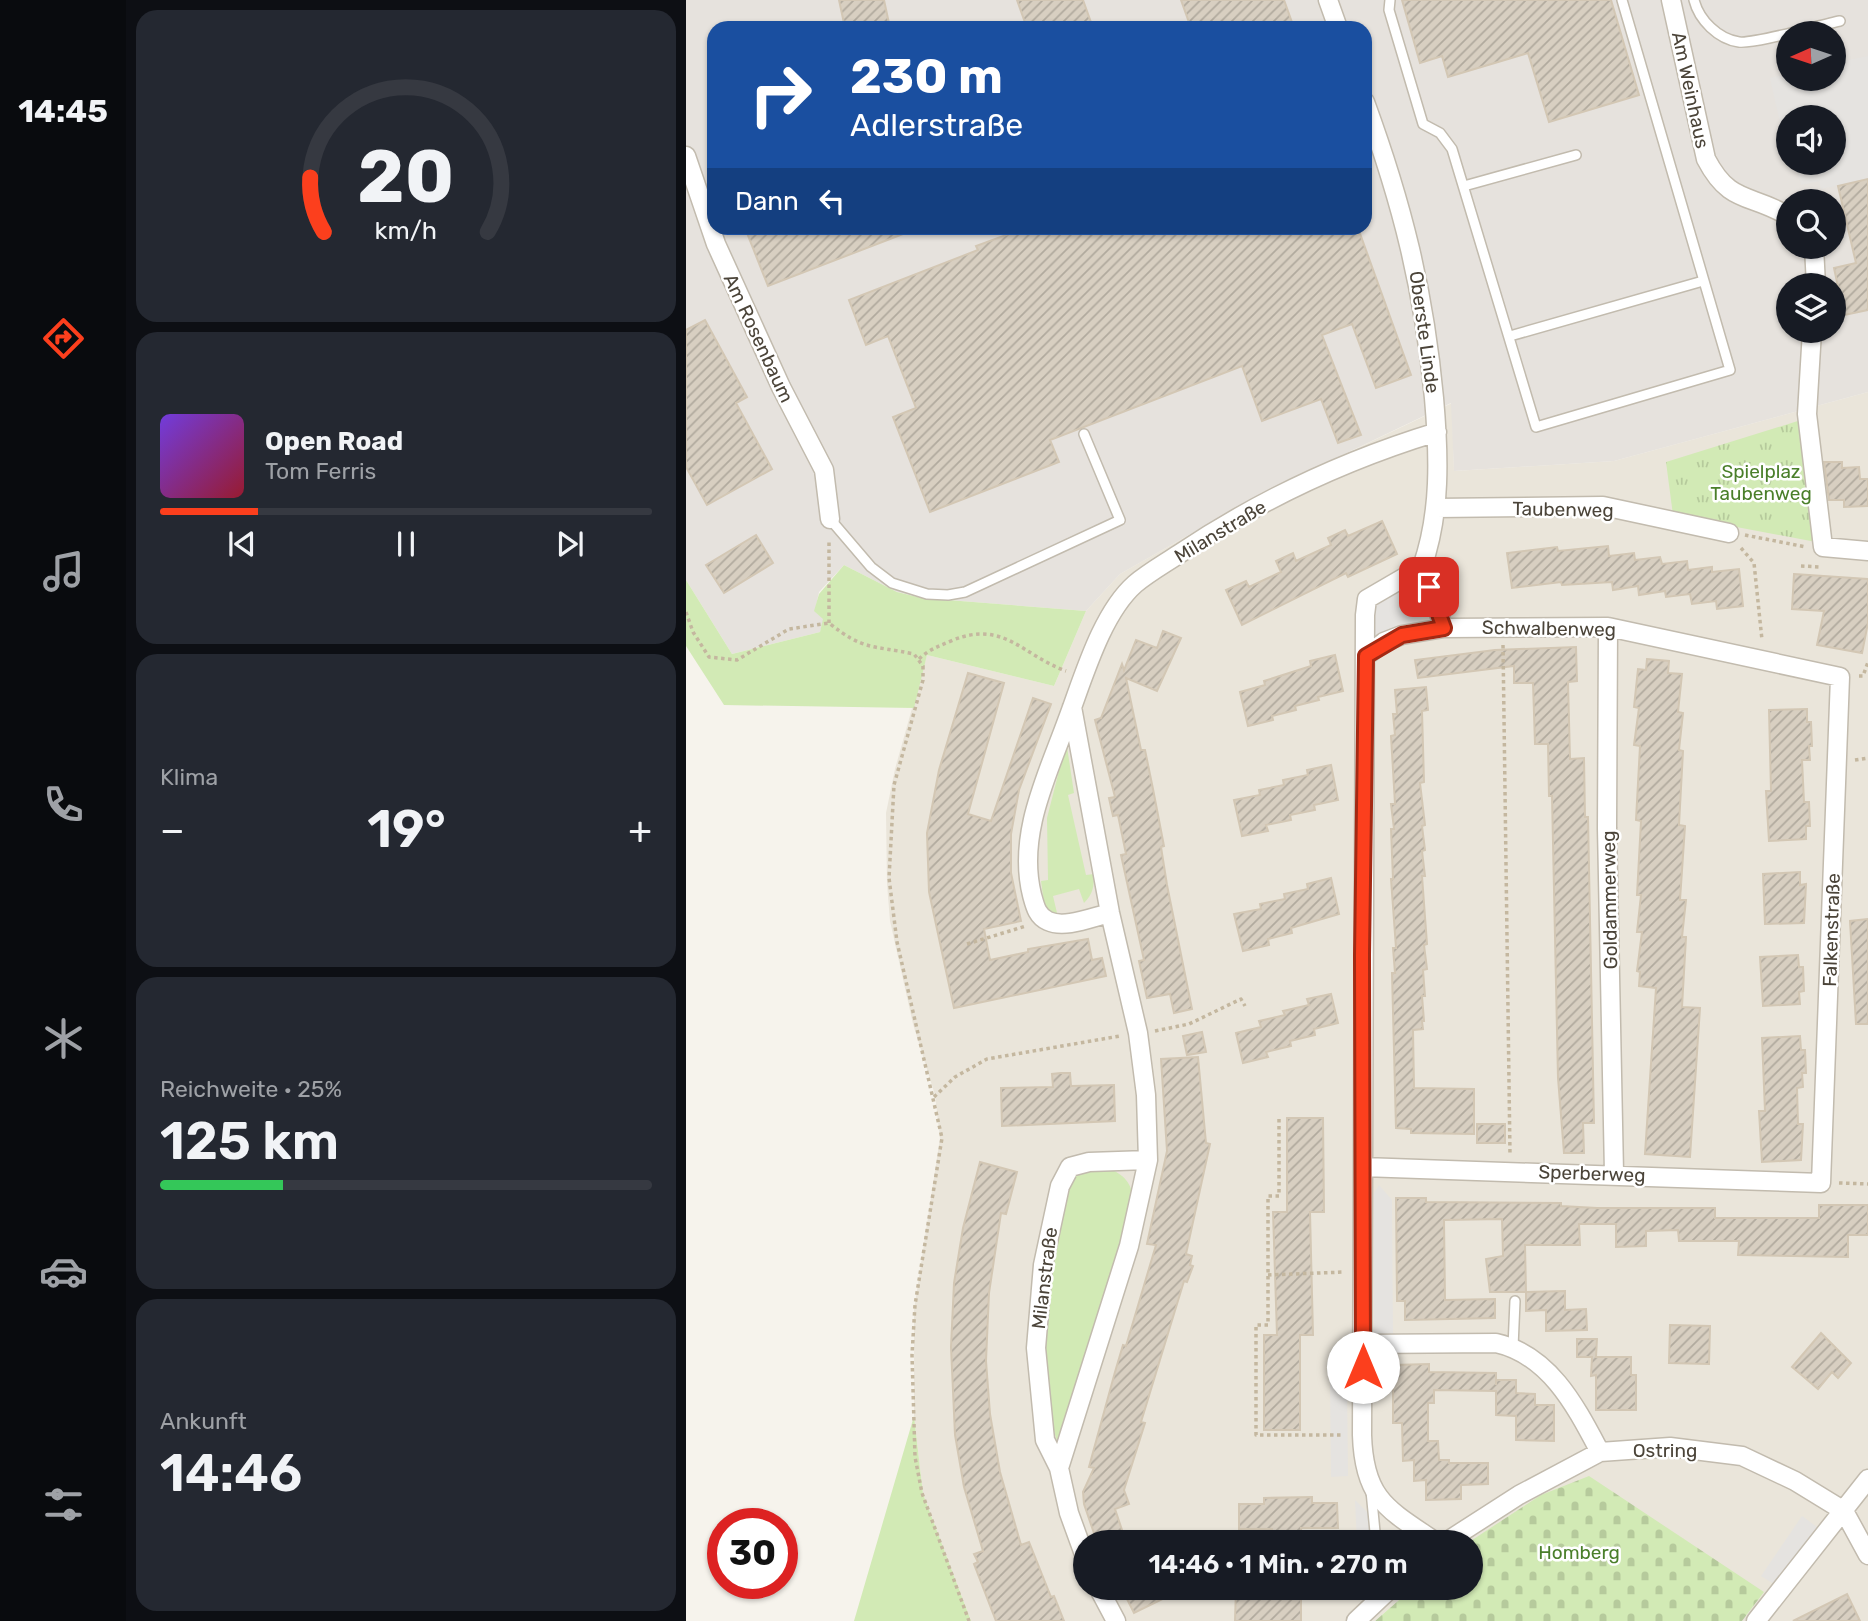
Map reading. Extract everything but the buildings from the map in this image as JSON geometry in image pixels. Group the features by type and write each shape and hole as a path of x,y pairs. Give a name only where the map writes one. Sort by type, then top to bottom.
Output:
{"street":[{"path":"1328,0 1336,21"},
{"name":"Am Weinhaus","path":"1671,0 1710,167 1731,194 1776,211"},
{"name":"Oberste Linde","path":"1372,121 1391,171 1416,263 1425,315 1437,432 1433,536 1422,567"},
{"name":"Am Rosenbaum","path":"686,156 707,218"},
{"name":"Am Rosenbaum","path":"713,235 781,387 824,470 830,519"},
{"path":"1811,343 1807,414 1823,547 1868,551"},
{"name":"Milanstraße","path":"1045,920 1036,911 1029,883 1031,834 1047,769 1106,623 1134,585 1201,539 1267,502 1386,447 1437,432"},
{"name":"Taubenweg","path":"1436,508 1602,506 1729,533"},
{"path":"1418,1530 1392,1513 1363,1467 1367,599 1422,567 1444,628"},
{"name":"Schwalbenweg","path":"1366,656 1402,635 1444,628 1503,625 1608,627 1840,677"},
{"name":"Goldammerweg","path":"1608,627 1607,774 1614,1173"},
{"name":"Falkenstraße","path":"1821,1183 1840,677"},
{"path":"1059,1468 1129,1246 1148,1160 1146,1095 1138,1033 1110,913 1072,707"},
{"path":"1045,920 1066,924 1110,913"},
{"name":"Milanstraße","path":"1075,1530 1059,1468 1045,1440 1036,1348 1043,1265 1060,1186 1070,1167 1089,1162 1148,1160"},
{"name":"Sperberweg","path":"1363,1167 1614,1173 1821,1183"},
{"path":"1363,1344 1496,1343 1531,1355 1559,1385 1600,1452"},
{"name":"Ostring","path":"1465,1530 1519,1495 1600,1452 1670,1447 1742,1456 1794,1481 1844,1511"},
{"path":"1756,1621 1868,1479"},
{"path":"1844,1511 1868,1555"},
{"path":"1105,1600 1116,1621"},
{"path":"1356,1621 1376,1600"}],"lane":[{"path":"1390,0 1389,10 1423,124 1440,133 1452,149 1536,427 1730,370 1622,0"},
{"path":"1694,0 1704,20 1721,37 1741,43 1776,35"},
{"path":"1464,186 1576,155"},
{"path":"1510,336 1703,281"},
{"path":"830,519 871,567 892,583 927,594 965,592 1120,520 1084,434"},
{"path":"1513,1347 1515,1301"},
{"path":"1370,1482 1375,1530"}],"path":[{"path":"829,623 830,519"},
{"path":"1729,533 1754,564 1764,660"},
{"path":"1748,535 1810,548 1823,547"},
{"path":"686,612 693,632 709,657 737,660 789,629 829,623 852,641 864,646 914,654 919,659 923,680 894,785 889,878 897,942 942,1138 915,1305 915,1457 922,1493 969,1621"},
{"path":"1503,625 1511,1171"},
{"path":"919,659 928,650 973,632 1007,639 1058,668 1084,677"},
{"path":"1866,668 1868,662"},
{"path":"967,944 1045,920"},
{"path":"934,1097 955,1077 988,1059 1189,1024 1241,999 1245,1006"},
{"path":"1279,1119 1279,1196 1268,1196 1268,1325 1256,1325 1256,1435 1362,1435"},
{"path":"1821,1183 1868,1184"},
{"path":"1268,1275 1363,1271"}],"shaded area":[{"path":"686,0 1868,0 1868,392 1614,461 1454,471 1451,403 1259,495 1120,574 1086,611 922,598 897,592 844,565 819,592 815,611 824,619 820,632 732,654 686,580"},
{"path":"1868,56 1868,179 1821,189 1819,181 1801,185 1799,175 1846,175 1846,105 1776,105 1770,78 1776,77 1776,91 1846,91 1846,61"},
{"path":"1868,392 1868,1621 1742,1621 1763,1592 1513,1515 1483,1533 1483,1530 1073,1530 1073,1600 1399,1600 1375,1621 971,1621 923,1494 914,1416 914,1310 940,1138 935,1095 913,1024 890,921 887,884 886,813 895,769 927,655 1054,686 1086,611 1120,574 1259,495 1452,403 1454,471 1614,461"},
{"path":"1412,583 1420,586 1426,610 1418,625 1377,640 1368,637 1370,604"},
{"path":"1379,1185 1392,1200 1393,1335 1374,1335 1374,1193"},
{"path":"1330,1381 1347,1381 1348,1476 1331,1477"},
{"path":"1355,1500 1370,1515 1372,1530 1356,1530"},
{"path":"1802,1516 1817,1527 1777,1586 1761,1576"}],"green space":[{"name":"Spielplaz Taubenweg","path":"1801,420 1816,542 1673,515 1666,462"},
{"path":"844,565 897,592 922,598 1086,611 1054,686 927,655 914,708 724,705 686,646 686,580 732,654 820,632 823,619 814,611 819,594"},
{"path":"1066,740 1074,793 1068,795 1086,875 1094,874 1094,883 1084,903 1079,889 1053,896 1057,913 1050,913 1044,903 1041,881 1048,880 1047,818 1059,771 1054,766"},
{"path":"1105,1167 1127,1181 1134,1205 1058,1443 1051,1416 1046,1348 1047,1310 1056,1236 1072,1177 1080,1169"},
{"path":"914,1416 923,1494 971,1621 854,1621"},
{"name":"Homberg","path":"1589,1476 1764,1592 1742,1621 1375,1621 1399,1600 1483,1600 1483,1533 1541,1495"}],"route":[{"path":"1363,1367 1362,955 1366,656 1384,642 1402,635 1444,628 1429,587"}]}
